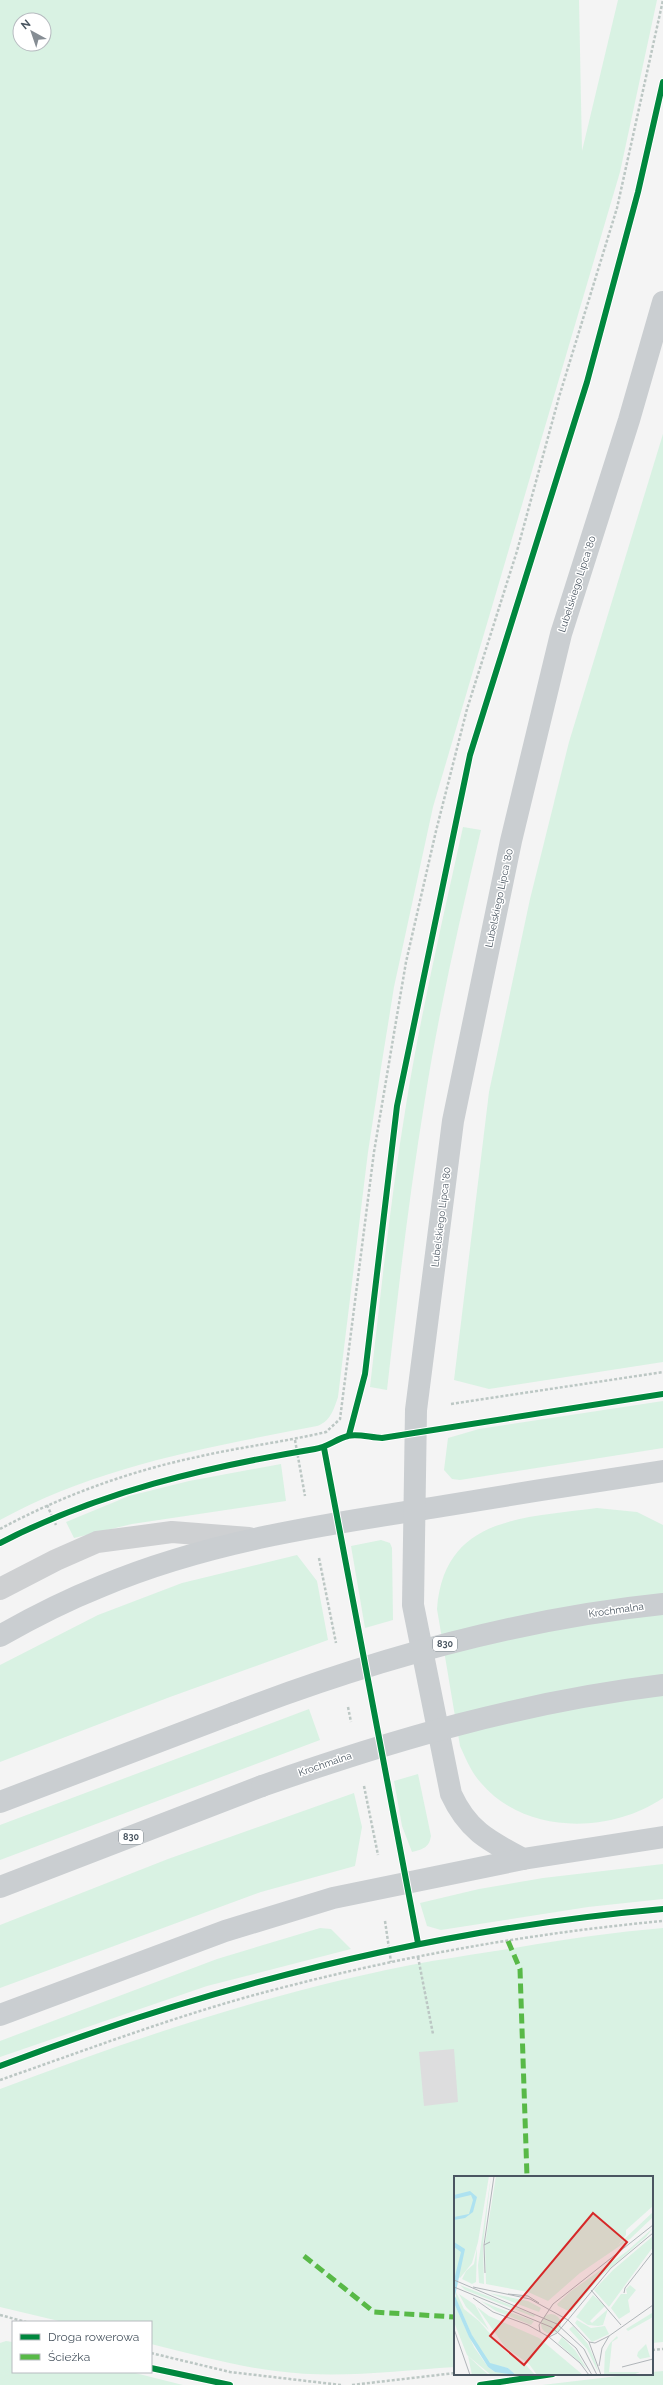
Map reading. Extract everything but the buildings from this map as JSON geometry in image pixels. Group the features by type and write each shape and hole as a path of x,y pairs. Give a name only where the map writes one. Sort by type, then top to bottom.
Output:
{"main road":[{"name":"Lubelskiego Lipca '80","path":"523,1859 484,1838 460,1813 450,1794 413,1605 416,1410 453,1121 511,841 561,634 629,420 663,302"},
{"path":"0,1636 36,1616 103,1585 166,1563 260,1539 338,1522 663,1471"},
{"name":"Krochmalna","path":"0,1802 234,1713 341,1675 466,1639 544,1621 663,1604"},
{"name":"Krochmalna","path":"0,1887 262,1786 335,1761 441,1728 546,1703 611,1691 663,1685"},
{"path":"0,2015 226,1932 332,1898 523,1859 663,1837"}],"lane":[{"path":"0,1589 56,1560 97,1542 172,1532 260,1539"}],"path":[{"path":"0,1529 47,1505 139,1473 197,1457 295,1440 326,1432 340,1419 374,1152 406,962 436,831 467,709 517,551 559,397 617,208 663,0"},
{"path":"451,1404 663,1372"},
{"path":"295,1440 301,1452 307,1504"},
{"path":"290,1454 301,1452"},
{"path":"46,1520 60,1515"},
{"path":"384,1915 391,1962"},
{"path":"0,2080 174,2019 277,1989 418,1957 524,1939 663,1921"},
{"path":"382,1950 397,1947"},
{"path":"418,1957 433,2034"},
{"path":"0,2315 22,2321"},
{"path":"653,2350 663,2349"},
{"path":"152,2353 230,2372 341,2385"},
{"path":"352,2385 454,2373"}],"green space":[{"path":"0,0 579,0 582,151 618,0 657,0 620,172 433,807 394,987 368,1152 338,1397 333,1410 325,1421 317,1426 236,1442 155,1461 75,1485 37,1501 0,1520"},
{"path":"663,434 663,1362 489,1389 454,1380 489,1092 530,899 569,742"},
{"path":"463,827 481,830 450,964 419,1135 387,1390 370,1387 396,1171 419,1031"},
{"path":"663,1401 663,1448 460,1480 452,1479 444,1470 448,1438 479,1429"},
{"path":"281,1464 286,1501 132,1524 74,1538 66,1522 129,1496 189,1481"},
{"path":"597,1508 637,1512 663,1525 663,1798 642,1810 618,1818 594,1823 569,1824 544,1820 521,1812 499,1800 477,1779 460,1746 437,1609 443,1578 455,1555 471,1539 492,1527 516,1520"},
{"path":"381,1540 390,1543 392,1548 393,1620 365,1628 351,1546"},
{"path":"297,1555 317,1581 328,1640 170,1697 0,1762 0,1665 98,1615 182,1583"},
{"path":"309,1709 320,1740 0,1860 0,1825"},
{"path":"418,1774 431,1836 427,1846 412,1852 402,1826 394,1781"},
{"path":"354,1793 362,1827 355,1866 261,1892 0,1988 0,1925 168,1859"},
{"path":"663,1864 663,1899 588,1907 441,1930 427,1926 420,1903 479,1889 543,1878"},
{"path":"320,1928 331,1929 351,1949 207,1986 0,2057 0,2041 217,1959"},
{"path":"663,1928 663,2342 653,2343 653,2176 454,2176 454,2367 343,2374 298,2373 260,2369 197,2356 152,2344 152,2321 59,2321 0,2307 0,2089 159,2032 267,1999 322,1985 443,1959"},
{"path":"6,2341 12,2342 12,2373 135,2373 183,2385 0,2385 0,2343"},
{"path":"663,2371 663,2385 542,2385 627,2375 653,2375 653,2372"}],"marked path":[{"path":"508,1941 520,1969 527,2176"},
{"path":"304,2256 374,2312 454,2317"}],"cycle path":[{"path":"349,1435 365,1374 397,1106 470,755 587,382 638,192 663,82"},
{"path":"0,1543 37,1525 76,1509 114,1496 194,1473 320,1448 352,1435 382,1438 663,1394"},
{"path":"324,1448 418,1943"},
{"path":"0,2066 162,2010 244,1986 326,1965 409,1946 493,1931 578,1918 663,1909"},
{"path":"152,2368 230,2385"},
{"path":"480,2385 546,2375"}]}
